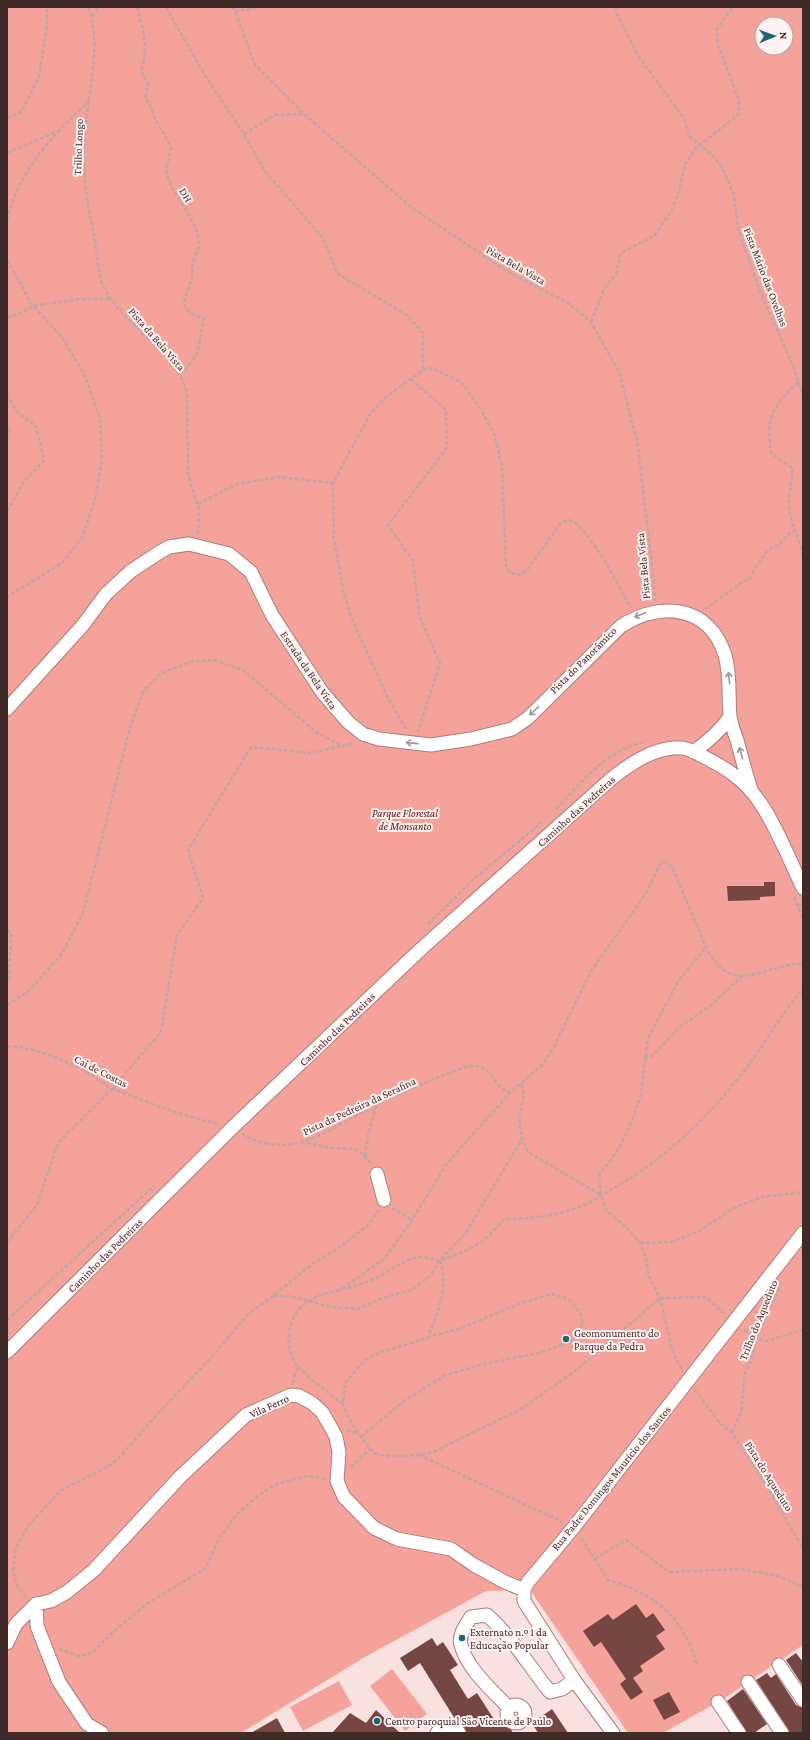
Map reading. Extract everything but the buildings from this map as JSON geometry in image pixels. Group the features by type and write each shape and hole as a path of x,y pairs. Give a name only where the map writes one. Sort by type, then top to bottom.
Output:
{"street":[{"name":"Estrada da Bela Vista","path":"7,709 83,625 106,594 132,571 169,547 180,544 195,545 229,554 250,572 272,615 310,676 334,709 348,722 370,737 414,744 432,746 471,740 512,729 528,718 621,626 635,617 645,613 666,610 683,612 695,617 713,631 725,656 731,695 730,717 751,790"},
{"path":"693,752 721,730 730,717"},
{"name":"Caminho das Pedreiras","path":"7,1352 232,1128 420,949 621,771 652,753 683,748 717,763 737,777 751,790"},
{"path":"751,790 767,813 803,888"},
{"path":"374,1169 384,1202"},
{"name":"Rua Padre Domingos Maurício dos Santos","path":"524,1590 528,1582 574,1527 803,1233"},
{"name":"Vila Ferro","path":"36,1604 52,1601 67,1592 94,1570 180,1477 246,1415 291,1395 299,1396 312,1403 322,1412 336,1437 339,1452 337,1481"},
{"path":"337,1481 344,1497 374,1528 396,1539 451,1549 505,1582 524,1590 524,1600 574,1680 613,1733"},
{"path":"36,1604 37,1626 59,1682 87,1724 102,1733"},
{"path":"7,1643 16,1624 36,1604"},
{"path":"509,1708 474,1670 460,1644 463,1630 472,1617 487,1615 503,1628 532,1670 550,1692 562,1689 574,1680"},
{"path":"780,1665 803,1700"},
{"path":"748,1682 782,1733"},
{"path":"718,1702 739,1733"},
{"path":"437,1733 444,1726 448,1725 454,1727 459,1733"}],"path":[{"path":"7,118 22,111 38,77 46,26 47,7"},
{"name":"Trilho Longo","path":"88,7 92,17 94,42 93,69 86,124 84,172 100,275 110,299"},
{"path":"92,17 100,7"},
{"name":"DH","path":"137,7 146,41 144,62 141,71 148,84 145,99 149,103 156,121 171,146 166,170 173,190 193,223 199,242 191,268 192,276 184,296 184,307 191,314 204,319 197,354 186,369 174,368"},
{"path":"166,7 204,74 244,134 264,170 322,237 338,274 407,315 423,333 423,370"},
{"name":"Pista Bela Vista","path":"232,7 235,11 255,66 304,114 411,207 508,272 568,303 591,322 619,372 637,441 653,572 655,605"},
{"path":"235,11 256,7"},
{"name":"Pista Mário das Ovelhas","path":"616,7 616,12 639,57 685,120 689,136 722,167 734,195 738,229 759,289 794,368 803,396"},
{"path":"591,322 604,289 616,274 621,253 654,236 671,211 679,192 685,164 698,144 738,115 738,100 718,45 717,29 733,7"},
{"path":"7,220 9,211 28,169 57,132 89,101"},
{"path":"244,134 275,115 304,114"},
{"path":"7,153 57,132"},
{"path":"7,260 33,306 62,337 85,376 100,419 102,459 95,500 82,538 62,563 7,597"},
{"path":"7,318 19,314 33,306 80,299 110,299"},
{"name":"Pista da Bela Vista","path":"110,299 174,368 186,389 188,474 198,504 200,524 195,545"},
{"path":"414,744 387,696 351,617 344,594 334,539 333,483 370,414 386,397 423,370 432,368 461,382 480,408 495,436 502,467 506,566 510,573 521,574 526,570 561,522 569,520 576,523 602,556 631,608"},
{"path":"411,379 446,410 447,448 388,525 413,561 419,615 440,663 414,744"},
{"path":"798,382 777,403 769,426 771,453 792,468 793,473 789,488 789,506 793,530 803,557"},
{"path":"7,395 17,412 36,426 44,461 25,480 7,511"},
{"path":"7,423 9,431 7,445"},
{"path":"198,504 237,484 280,477 333,483"},
{"path":"695,617 744,580 751,578 754,570 768,550 779,545 793,530"},
{"path":"7,1006 29,991 61,955 83,913 130,727 144,690 161,673 191,662 214,660 243,670 316,732 342,746"},
{"path":"7,1242 37,1204 58,1143 113,1088 161,1032 177,935 203,898 188,850 251,747 310,754 358,741"},
{"path":"337,1292 384,1259 412,1220 448,1162 510,1093 542,1065 554,1047 590,971 645,896 654,878 656,869 663,862 670,864 672,867 712,960 720,969 730,974 742,976 761,974 803,963"},
{"path":"803,903 798,906 803,919"},
{"path":"7,930 11,933 9,981 7,986"},
{"path":"706,947 679,980 648,1038 644,1057 641,1094 634,1116 621,1144 599,1174 601,1195 606,1210 627,1228 640,1243 671,1242 700,1232 734,1208 761,1197 803,1192"},
{"path":"644,1057 652,1056 681,1026 710,1006 742,976"},
{"path":"734,1322 705,1297 660,1298 575,1372 521,1409 431,1452 384,1456 376,1454 370,1449 352,1424 343,1405 297,1366 292,1356 288,1336 294,1316 308,1300 322,1294 355,1287 376,1278 401,1264 419,1257 440,1260 478,1244 505,1219 528,1219 577,1208 656,1161 683,1140 708,1114 745,1070 786,1008 803,989"},
{"name":"Cai de Costas","path":"7,1046 19,1046 48,1055 84,1071 113,1088 191,1117 232,1128"},
{"name":"Pista da Pedreira da Serafina","path":"232,1128 244,1136 265,1143 286,1144 300,1142 337,1126 378,1104 464,1067 474,1065 482,1066 490,1073 503,1090 510,1093"},
{"path":"521,1084 524,1094 519,1119 522,1139 528,1152 601,1195"},
{"path":"365,1156 368,1134 378,1104"},
{"path":"273,1296 289,1296 331,1307 357,1309 383,1298 412,1290 431,1275 440,1260 465,1234 522,1139"},
{"path":"300,1142 335,1148 350,1147 365,1156 374,1169"},
{"path":"36,1604 26,1597 18,1586 13,1571 16,1547 28,1526 61,1490 104,1469 117,1460 160,1410 211,1358 247,1315 311,1265 343,1245 367,1226 384,1202 412,1220"},
{"name":"Pista do Aqueduto","path":"640,1243 646,1258 648,1274 660,1298 673,1354 701,1400 715,1418 732,1433 763,1480 803,1549"},
{"path":"428,1338 443,1293 444,1276 440,1260"},
{"name":"Trilho do Aqueduto","path":"732,1433 741,1412 743,1379 753,1354 756,1339 786,1272 783,1260"},
{"path":"343,1405 345,1383 365,1360 381,1352 462,1328 521,1303 552,1294 569,1299 580,1313 583,1324 572,1341 539,1353 484,1364 446,1375 404,1401 361,1437"},
{"path":"756,1339 767,1341 803,1330"},
{"path":"291,1395 297,1366"},
{"path":"42,1638 70,1654 85,1656 92,1654 112,1633 148,1604 206,1568 217,1542 236,1515 258,1496 274,1485 306,1476 337,1481 370,1449"},
{"path":"417,1454 574,1527 608,1580 640,1591 671,1614 685,1634 697,1664"},
{"path":"595,1559 626,1540 669,1572 741,1569 778,1576 803,1588"}],"green space":[{"name":"Parque Florestal de Monsanto","path":"7,7 803,7 803,1645 725,1698 663,1733 628,1733 530,1590 486,1591 365,1657 241,1733 111,1733 92,1730 92,1733 7,1733"},
{"path":"392,1669 427,1714 405,1731 370,1686"},
{"path":"339,1681 352,1705 303,1731 290,1707"}],"place":[{"name":"Geomonumento do Parque da Pedra","path":"566,1339"},
{"name":"Externato n.º 1 da Educação Popular","path":"462,1638"},
{"name":"Centro paroquial São Vicente de Paulo","path":"377,1721"}]}
